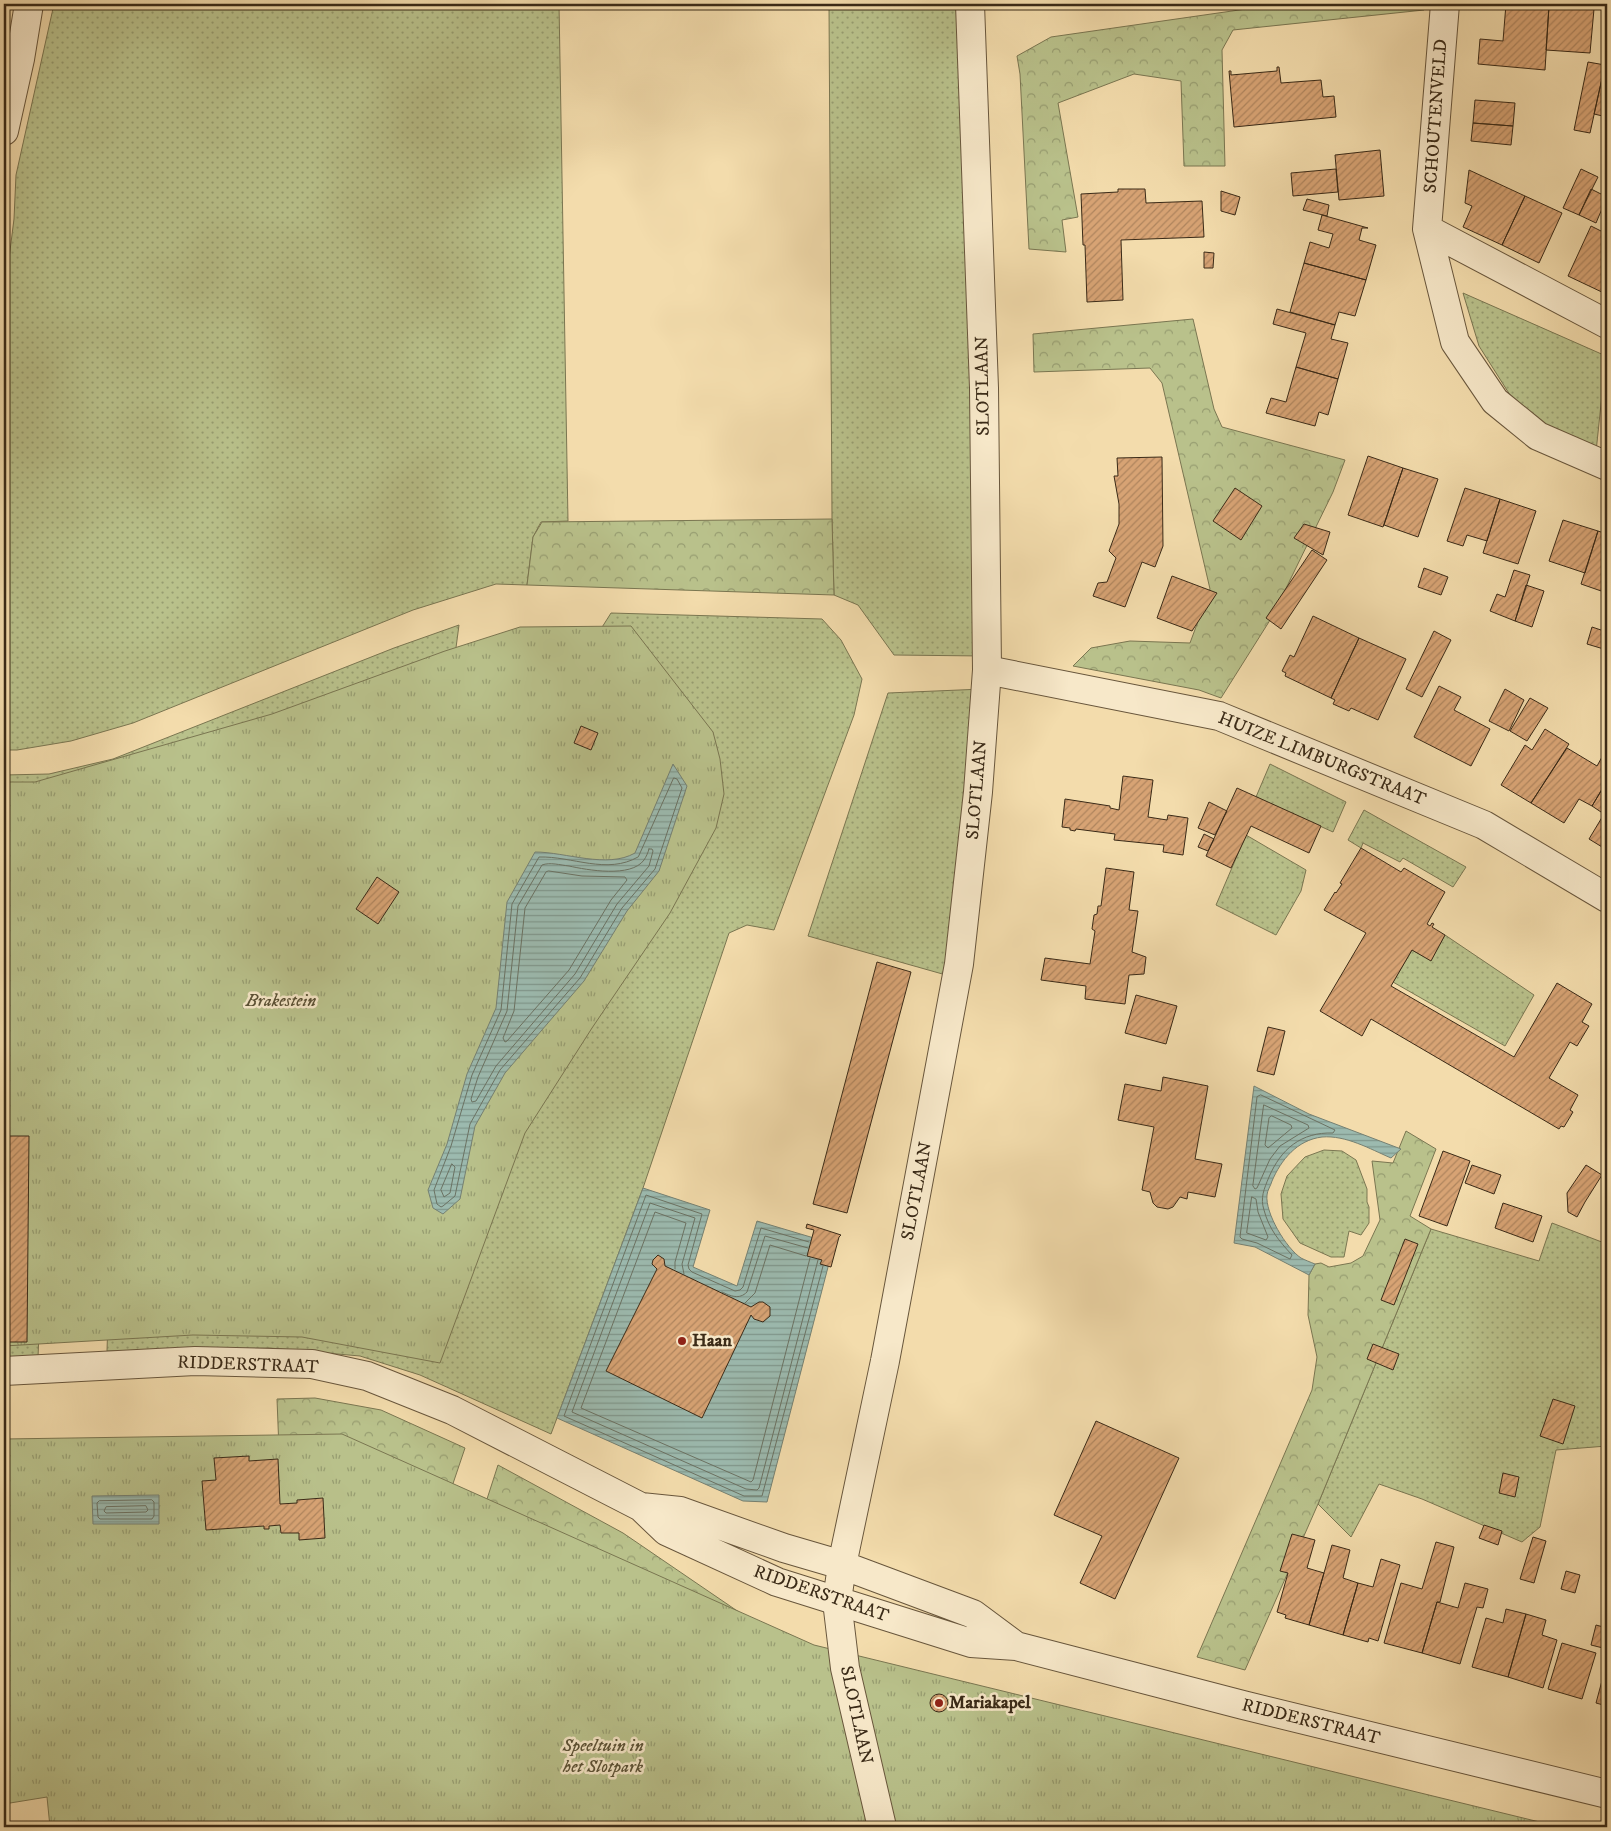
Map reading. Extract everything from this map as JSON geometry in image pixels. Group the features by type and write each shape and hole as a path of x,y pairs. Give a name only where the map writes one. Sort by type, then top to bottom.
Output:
{"street":[{"path":"4,131 20,59 29,4"},
{"name":"SLOTLAAN","path":"882,1827 845,1668 837,1601 842,1565 885,1361 959,964 978,792 987,670 984,388 970,4"},
{"name":"SCHOUTENVELD","path":"1445,4 1427,229 1455,342 1495,401 1538,436 1607,466"},
{"path":"1427,229 1607,324"},
{"name":"HUIZE LIMBURGSTRAAT","path":"987,670 1219,716 1484,825 1607,898"},
{"name":"RIDDERSTRAAT","path":"4,1371 195,1361 312,1364 368,1376 452,1410 641,1506 666,1531 776,1582 971,1643 1016,1646 1243,1705 1607,1794"},
{"name":"RIDDERSTRAAT","path":"641,1506 680,1511 784,1548 842,1565 973,1614 1016,1646"}],"green space":[{"path":"54,4 559,4 568,521 541,522 533,537 527,585 496,584 413,610 133,723 71,741 17,750 4,750 4,298 14,219 16,175"},
{"path":"829,4 963,4 983,656 894,655 858,605 834,595"},
{"path":"1306,4 1424,4 1424,10 1233,30 1222,50 1225,166 1184,166 1181,81 1134,74 1058,103 1078,217 1062,220 1066,252 1029,249 1020,74 1017,56 1051,37 1246,9"},
{"path":"1463,293 1606,356 1596,452 1573,451 1517,406 1479,346"},
{"path":"1193,319 1214,409 1222,427 1345,460 1333,492 1272,617 1221,698 1199,690 1073,666 1091,648 1130,641 1190,643 1210,589 1162,383 1150,368 1034,372 1033,334"},
{"path":"832,519 834,595 527,585 533,537 542,522"},
{"name":"Brakestein","path":"611,613 822,619 841,640 862,679 854,715 774,930 747,925 729,933 643,1188 551,1434 420,1375 360,1356 270,1348 107,1351 122,858 48,1123 38,1357 4,1359 4,775 49,774 113,759 394,648 459,625 441,761 570,678"},
{"name":"Brakestein","path":"631,626 713,732 720,759 724,794 716,828 670,913 592,1028 525,1133 440,1363 302,1337 193,1335 4,1346 4,782 35,782 272,714 445,651 520,627"},
{"path":"983,689 946,975 808,936 888,693"},
{"path":"1270,764 1346,802 1333,832 1256,797"},
{"path":"1364,810 1466,867 1453,887 1403,858 1400,862 1363,843 1361,848 1348,840"},
{"path":"1246,835 1306,870 1301,891 1276,935 1216,905"},
{"path":"1445,935 1534,995 1505,1046 1393,982 1412,950 1431,960"},
{"path":"1406,1131 1436,1149 1410,1216 1431,1229 1318,1504 1245,1670 1197,1657 1312,1390 1317,1357 1308,1315 1309,1275 1315,1264 1321,1263 1329,1267 1351,1263 1363,1256 1380,1220 1372,1161 1393,1163"},
{"path":"1324,1150 1342,1151 1356,1160 1367,1189 1369,1223 1361,1235 1349,1231 1344,1257 1331,1257 1300,1243 1283,1219 1281,1194 1287,1176 1305,1157"},
{"path":"1552,1223 1607,1244 1607,1446 1556,1450 1540,1527 1522,1542 1422,1499 1379,1484 1351,1537 1318,1504 1431,1229 1539,1261"},
{"path":"315,1398 381,1410 465,1448 410,1611 286,1626 277,1399"},
{"name":"Speeltuin in het Slotpark","path":"342,1434 814,1645 1560,1827 50,1827 47,1797 4,1804 4,1439"},
{"path":"498,1465 623,1533 774,1636 455,1598"}],"water":[{"path":"673,764 687,786 659,871 627,911 584,981 505,1073 475,1126 460,1199 443,1214 433,1208 428,1190 447,1144 467,1074 496,1008 507,902 535,852 599,860 624,858 635,853"},
{"path":"1254,1086 1309,1114 1401,1149 1391,1158 1349,1140 1322,1137 1305,1142 1285,1159 1268,1190 1267,1202 1278,1230 1289,1246 1301,1258 1315,1264 1309,1275 1255,1247 1234,1243"},
{"path":"643,1188 710,1210 693,1267 737,1286 757,1221 834,1244 767,1502 743,1501 557,1418"},
{"path":"159,1495 159,1524 93,1524 92,1496"}],"building":[{"path":"1506,4 1543,4 1543,6 1549,6 1545,70 1478,64 1480,39 1503,41"},
{"path":"1557,4 1573,4 1572,8 1594,9 1590,53 1546,50 1549,6 1557,6"},
{"path":"1588,62 1605,65 1590,133 1574,130"},
{"path":"1605,65 1607,66 1607,117 1594,114"},
{"path":"1277,67 1279,67 1281,83 1321,80 1323,97 1334,96 1336,117 1234,127 1229,71 1231,71 1231,75 1277,71"},
{"path":"1475,100 1515,103 1513,126 1473,123"},
{"path":"1473,123 1513,126 1511,145 1471,141"},
{"path":"1380,150 1384,196 1339,200 1335,155"},
{"path":"1336,169 1338,192 1293,196 1291,173"},
{"path":"1581,169 1598,177 1579,215 1563,208"},
{"path":"1469,170 1525,196 1502,245 1463,227 1472,206 1465,203"},
{"path":"1118,189 1145,189 1146,203 1202,201 1204,237 1121,240 1123,300 1087,302 1081,194 1118,192"},
{"path":"1591,189 1607,197 1596,223 1579,215"},
{"path":"1221,191 1240,197 1235,215 1221,211"},
{"path":"1525,196 1562,213 1539,263 1502,245"},
{"path":"1307,199 1329,205 1327,216 1303,210"},
{"path":"1322,215 1368,228 1362,228 1359,240 1376,245 1366,280 1304,263 1310,242 1329,248 1333,234 1318,230"},
{"path":"1591,226 1607,234 1606,294 1568,276"},
{"path":"1204,252 1214,253 1213,268 1204,268"},
{"path":"1304,263 1366,280 1355,316 1339,312 1335,325 1290,312"},
{"path":"1277,309 1335,325 1331,339 1348,343 1338,379 1296,367 1306,333 1273,324"},
{"path":"1296,367 1338,379 1328,415 1319,412 1315,426 1266,413 1271,398 1286,402"},
{"path":"1368,456 1403,468 1383,527 1348,515"},
{"path":"1162,457 1163,546 1155,567 1142,562 1125,607 1093,596 1098,583 1107,582 1116,558 1109,551 1119,524 1119,504 1114,476 1118,476 1117,458"},
{"path":"1403,468 1438,479 1418,537 1384,525"},
{"path":"1235,488 1262,506 1241,540 1213,521"},
{"path":"1465,488 1500,499 1487,541 1467,535 1463,546 1447,541"},
{"path":"1500,499 1536,511 1518,564 1483,553"},
{"path":"1563,520 1598,531 1585,573 1549,561"},
{"path":"1304,524 1330,532 1323,555 1294,538"},
{"path":"1598,531 1607,534 1607,593 1581,584"},
{"path":"1312,550 1327,560 1281,629 1266,618"},
{"path":"1424,568 1448,577 1441,595 1418,587"},
{"path":"1514,570 1530,575 1515,621 1490,611 1497,594 1505,597"},
{"path":"1172,576 1217,593 1192,631 1157,618"},
{"path":"1526,585 1544,591 1532,627 1515,621"},
{"path":"1313,616 1359,638 1331,698 1285,676 1286,673 1282,671 1290,655 1294,657"},
{"path":"1592,627 1607,632 1607,650 1587,644"},
{"path":"1434,631 1451,640 1422,697 1406,689"},
{"path":"1359,638 1406,659 1378,720 1351,708 1349,711 1333,704 1335,700 1331,698"},
{"path":"1439,686 1461,697 1454,710 1490,729 1471,766 1414,737"},
{"path":"1505,689 1524,700 1509,731 1489,721"},
{"path":"1530,698 1548,708 1527,741 1510,731"},
{"path":"581,726 598,733 591,750 574,743"},
{"path":"1545,729 1569,744 1531,803 1501,785 1525,745 1532,750"},
{"path":"1567,748 1597,766 1607,748 1607,781 1592,806 1579,799 1564,823 1531,803"},
{"path":"1123,776 1153,780 1148,817 1167,820 1168,815 1188,818 1183,855 1163,852 1164,845 1114,840 1115,834 1076,829 1075,831 1062,827 1065,799 1110,806 1110,808 1119,810"},
{"path":"1607,781 1607,850 1589,839 1604,814 1592,806"},
{"path":"1237,788 1321,826 1309,853 1251,826 1231,868 1206,856"},
{"path":"1209,802 1227,811 1215,835 1198,828"},
{"path":"1204,834 1214,839 1208,851 1198,847"},
{"path":"1361,848 1401,872 1404,868 1445,892 1427,924 1430,926 1432,923 1434,924 1432,927 1445,935 1431,961 1412,950 1391,986 1514,1057 1557,983 1592,1004 1582,1022 1589,1026 1577,1046 1570,1042 1549,1078 1578,1095 1570,1110 1573,1112 1564,1127 1561,1126 1559,1129 1371,1019 1362,1036 1320,1011 1366,933 1324,910 1342,884 1340,883"},
{"path":"1106,868 1134,872 1129,910 1138,911 1132,952 1146,957 1144,974 1129,975 1125,1004 1085,999 1086,986 1041,980 1045,958 1090,964 1095,931 1092,929 1094,915 1097,914 1098,906 1101,906"},
{"path":"377,877 399,892 378,924 356,909"},
{"path":"877,962 911,972 847,1213 813,1204"},
{"path":"1136,995 1177,1006 1166,1044 1125,1033"},
{"path":"1268,1027 1285,1031 1274,1075 1257,1071"},
{"path":"1163,1077 1208,1086 1195,1159 1222,1164 1215,1197 1188,1192 1187,1199 1180,1197 1173,1207 1168,1209 1157,1207 1153,1203 1150,1192 1142,1190 1154,1127 1118,1120 1125,1084 1161,1091"},
{"path":"4,1136 29,1136 27,1342 4,1342"},
{"path":"1443,1151 1470,1161 1447,1226 1419,1216"},
{"path":"1472,1165 1501,1175 1494,1194 1465,1183"},
{"path":"1586,1165 1602,1175 1577,1217 1568,1212 1567,1193"},
{"path":"1503,1203 1542,1216 1533,1242 1495,1228"},
{"path":"807,1224 841,1235 831,1267 820,1264 822,1260 807,1256 814,1230 806,1228"},
{"path":"1405,1239 1418,1244 1394,1305 1381,1300"},
{"path":"658,1255 664,1259 665,1266 751,1307 759,1302 763,1302 770,1307 770,1316 763,1322 754,1319 751,1315 702,1418 606,1371 657,1269 652,1264"},
{"path":"1373,1344 1399,1354 1393,1370 1367,1359"},
{"path":"1553,1399 1575,1406 1563,1444 1540,1436"},
{"path":"1096,1421 1179,1458 1115,1599 1080,1583 1102,1536 1054,1515"},
{"path":"249,1456 249,1461 278,1459 280,1504 297,1503 297,1500 323,1498 325,1538 299,1540 299,1533 281,1533 280,1525 269,1526 269,1529 264,1529 264,1526 206,1530 202,1481 216,1480 214,1458"},
{"path":"1503,1473 1519,1477 1515,1497 1499,1493"},
{"path":"1484,1525 1502,1531 1498,1545 1479,1538"},
{"path":"1292,1534 1315,1540 1307,1568 1324,1573 1309,1625 1285,1618 1286,1615 1277,1612 1288,1573 1280,1571"},
{"path":"1533,1537 1546,1541 1534,1583 1520,1579"},
{"path":"1436,1542 1454,1547 1440,1602 1437,1602 1422,1653 1384,1643 1401,1583 1422,1589"},
{"path":"1332,1545 1350,1550 1343,1578 1358,1583 1343,1635 1309,1625"},
{"path":"1381,1559 1400,1565 1378,1641 1369,1638 1368,1642 1343,1635 1358,1583 1373,1587"},
{"path":"1566,1571 1580,1575 1575,1593 1561,1589"},
{"path":"1465,1583 1488,1589 1483,1608 1477,1607 1460,1664 1422,1653 1437,1602 1458,1608"},
{"path":"1506,1609 1526,1614 1508,1677 1472,1667 1486,1618 1503,1623"},
{"path":"1526,1614 1546,1620 1542,1635 1557,1640 1543,1688 1508,1677"},
{"path":"1596,1625 1607,1628 1603,1648 1591,1645"},
{"path":"1562,1643 1596,1653 1582,1699 1548,1689"},
{"path":"1607,1662 1607,1706 1596,1703"},
{"name":"Mariakapel","path":"935,1694 943,1694 948,1699 946,1710 935,1712 930,1707 930,1699"}],"place":[{"name":"Haan","path":"682,1341"},
{"name":"Mariakapel","path":"939,1703"}]}
